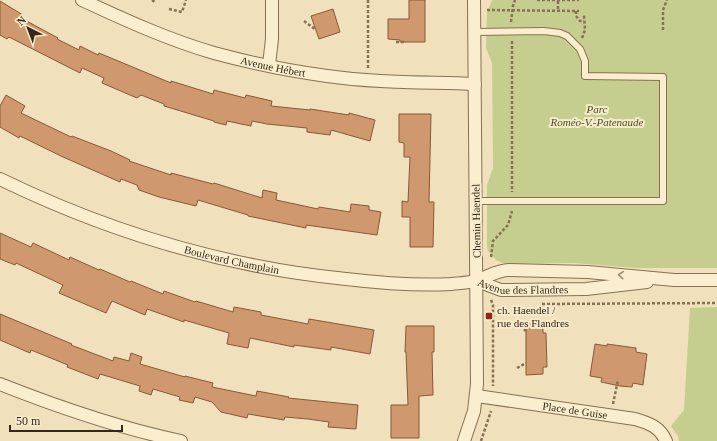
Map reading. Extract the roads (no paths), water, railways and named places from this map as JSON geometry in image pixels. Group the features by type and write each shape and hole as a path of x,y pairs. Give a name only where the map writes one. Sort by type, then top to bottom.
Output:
{"street":[{"name":"Avenue Hébert","path":"82,0 179,42 214,53 306,73 406,82 475,84"},
{"path":"269,65 272,39 272,0"},
{"name":"Chemin Haendel","path":"464,441 477,396 474,0"},
{"name":"Boulevard Champlain","path":"0,179 56,205 140,236 186,250 236,262 301,274 371,282 451,284 476,281"},
{"name":"Avenue des Flandres","path":"476,281 501,270 588,272 674,280 717,280"},
{"name":"Avenue des Flandres","path":"476,281 501,290 566,290 674,280"},
{"path":"0,384 30,396 92,416 181,441"},
{"name":"Place de Guise","path":"477,396 611,415 649,423 658,429 666,441"}],"lane":[{"path":"474,32 554,32 567,36 576,44 585,61 585,76 663,77 662,201 476,201"}],"place":[{"name":"ch. Haendel / rue des Flandres","path":"489,316"}],"park label":[{"name":"Parc Roméo-V.-Patenaude","path":"597,115"}]}
